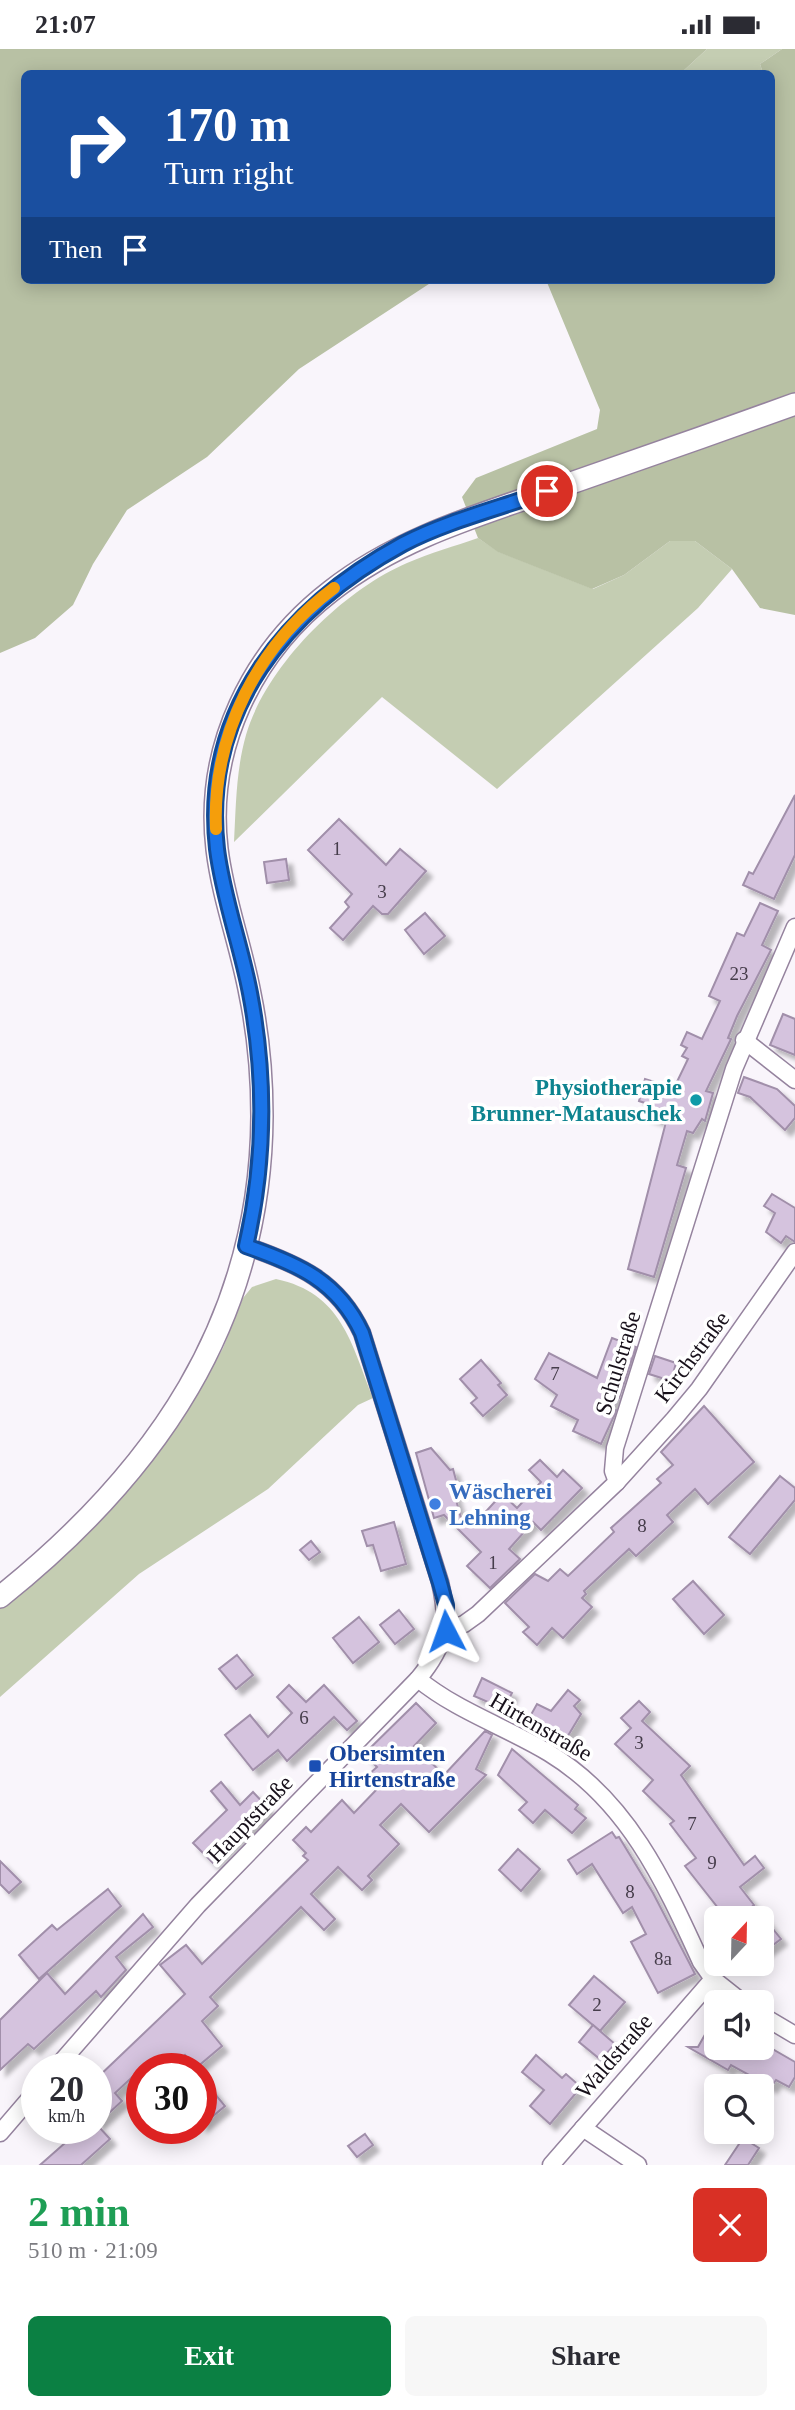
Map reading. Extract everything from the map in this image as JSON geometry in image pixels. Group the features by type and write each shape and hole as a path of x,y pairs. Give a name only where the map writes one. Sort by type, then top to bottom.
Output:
{"main road":[{"path":"0,1597 81,1526 136,1467 159,1435 196,1376 246,1246 260,1160 261,1087 250,994 226,898 217,848 215,805 216,783 232,724 256,671 274,647 327,594 405,543 795,404"}],"street":[{"name":"Schulstraße","path":"617,1482 613,1471 615,1448 744,1040 795,927"},
{"path":"744,1040 795,1080"},
{"path":"246,1246 311,1271 340,1297 353,1314 362,1333 440,1583 446,1605 446,1631 464,1624 478,1614 617,1482"},
{"name":"Kirchstraße","path":"617,1482 699,1389 795,1252"},
{"name":"Hauptstraße","path":"69,2053 198,1905 418,1679 435,1655 446,1631"},
{"name":"Hirtenstraße","path":"418,1679 454,1705 547,1752 579,1772 600,1791 639,1839 701,1962 713,1979 727,1990"},
{"name":"Waldstraße","path":"551,2165 713,1979"},
{"path":"774,2023 795,2035"},
{"path":"0,2133 21,2109"},
{"path":"583,2128 638,2165"}],"green space":[{"path":"0,49 707,49 684,70 21,70 21,284 429,284 299,369 207,457 127,510 93,564 73,605 35,638 0,653"},
{"path":"707,49 782,49 760,64 762,70 684,70"},
{"path":"782,49 795,49 795,615 760,608 732,569 695,541 670,541 624,575 592,589 498,552 478,538 462,497 476,478 597,429 600,410 548,284 775,284 775,70 762,70 760,64"},
{"path":"478,538 499,552 593,589 624,575 670,541 695,541 732,569 698,608 497,789 382,697 234,842 238,775 246,735 270,683 289,658 333,612 382,576 416,559"},
{"path":"276,1279 298,1286 330,1308 350,1340 373,1398 358,1405 268,1489 139,1574 0,1697 0,1606 92,1528 124,1495 189,1409 223,1348 243,1298 252,1287"}],"building":[{"path":"795,795 795,855 774,899 743,885 749,872 753,874"},
{"path":"339,819 386,865 400,849 426,871 388,914 382,914 373,906 343,940 330,928 349,907 345,902 352,894 308,850"},
{"path":"286,859 289,880 267,883 264,862"},
{"path":"760,903 778,911 762,945 771,950 737,1016 728,1038 731,1039 706,1091 713,1093 705,1121 702,1119 693,1133 687,1131 677,1165 686,1168 654,1277 628,1269 666,1122 645,1115 648,1104 639,1101 645,1079 674,1088 688,1059 682,1056 687,1048 681,1045 687,1032 702,1039 720,1001 709,996 737,933 744,936"},
{"path":"425,913 445,936 424,954 405,930"},
{"path":"783,1014 795,1019 795,1055 770,1045"},
{"path":"744,1077 777,1089 795,1106 795,1118 785,1130 750,1097 738,1093"},
{"path":"772,1194 795,1208 795,1242 786,1236 781,1243 766,1232 775,1213 764,1206"},
{"path":"612,1338 636,1347 619,1398 612,1408 616,1410 615,1414 601,1444 573,1431 578,1420 551,1406 557,1395 535,1379 549,1353 597,1378"},
{"path":"655,1356 676,1363 671,1381 649,1374"},
{"path":"481,1360 501,1383 498,1385 507,1395 483,1416 471,1403 477,1398 460,1379"},
{"path":"704,1406 754,1462 708,1504 695,1489 667,1515 673,1522 636,1556 629,1549 584,1591 586,1594 582,1598 592,1607 563,1638 552,1628 537,1645 523,1632 529,1627 505,1603 535,1574 548,1581 560,1569 568,1576 614,1532 611,1528 661,1483 657,1479 673,1465 661,1452"},
{"path":"431,1448 450,1470 453,1469 457,1484 452,1485 462,1522 474,1511 480,1518 502,1494 517,1508 541,1482 529,1470 540,1460 557,1477 563,1470 582,1488 541,1530 533,1522 509,1549 520,1559 490,1588 467,1566 481,1552 444,1515 434,1518 416,1453"},
{"path":"780,1476 795,1488 795,1500 750,1554 729,1537"},
{"path":"394,1522 406,1564 381,1571 373,1545 367,1546 362,1531"},
{"path":"311,1541 320,1552 309,1560 300,1550"},
{"path":"693,1581 724,1615 704,1634 673,1599"},
{"path":"399,1610 414,1629 395,1644 380,1625"},
{"path":"359,1617 379,1642 353,1663 333,1638"},
{"path":"237,1655 253,1675 236,1689 219,1669"},
{"path":"482,1678 512,1693 504,1709 474,1696"},
{"path":"289,1685 306,1702 324,1685 357,1721 347,1730 334,1717 287,1761 278,1750 253,1770 225,1735 250,1715 268,1737 292,1713 277,1697"},
{"path":"568,1690 580,1700 574,1706 581,1714 563,1744 539,1731 542,1728 528,1720 537,1704 551,1711"},
{"path":"639,1701 650,1712 642,1721 690,1766 681,1775 744,1865 755,1856 764,1868 740,1887 753,1906 717,1906 685,1866 696,1858 670,1824 674,1821 643,1791 653,1780 615,1744 631,1728 621,1718"},
{"path":"416,1703 436,1723 414,1746 444,1775 485,1731 492,1735 476,1769 486,1775 429,1832 401,1804 380,1825 399,1844 368,1876 372,1880 362,1890 338,1867 311,1894 335,1919 324,1930 301,1907 210,1997 218,2006 202,2021 222,2046 214,2053 126,2053 126,2083 115,2093 122,2101 112,2110 112,2064 185,1994 160,1965 186,1945 202,1964 308,1860 303,1856 306,1853 293,1840 306,1827 311,1832 342,1800 354,1813 379,1787 367,1776 377,1767 364,1754"},
{"path":"512,1749 578,1805 575,1809 586,1818 572,1833 545,1810 533,1823 519,1810 527,1802 498,1775"},
{"path":"221,1782 240,1805 253,1792 269,1809 249,1833 246,1830 213,1863 193,1843 227,1810 211,1791"},
{"path":"612,1832 616,1838 619,1837 653,1893 695,1974 658,1993 631,1942 646,1934 632,1907 623,1913 592,1864 577,1874 568,1860"},
{"path":"518,1849 540,1869 521,1891 499,1870"},
{"path":"0,1861 21,1882 9,1893 0,1884"},
{"path":"108,1889 121,1906 39,1979 19,1955 52,1925 57,1930"},
{"path":"143,1914 153,1927 116,1957 126,1970 101,1997 96,1991 34,2049 28,2044 0,2070 0,2020 47,1973 65,1994"},
{"path":"774,1930 781,1939 774,1944"},
{"path":"594,1976 625,2002 600,2031 569,2005"},
{"path":"593,2025 615,2044 601,2060 579,2042"},
{"path":"704,2036 704,2056 688,2047 698,2047"},
{"path":"774,2050 795,2062 795,2077 789,2087 776,2080 774,2083 774,2074 747,2074 731,2065 728,2070 711,2060 774,2060"},
{"path":"536,2055 562,2078 566,2074 581,2087 550,2124 530,2106 544,2090 522,2072"},
{"path":"217,2096 225,2106 217,2113"},
{"path":"365,2134 373,2145 357,2157 348,2146"},
{"path":"64,2144 104,2144 81,2165 40,2165"},
{"path":"739,2144 753,2144 759,2148 748,2165 725,2165"}],"slow traffic":[{"path":"216,829 216,783 222,755 243,696 256,671 274,647 334,588"}],"place":[{"name":"Physiotherapie Brunner-Matauschek","path":"696,1100"},
{"name":"Wäscherei Lehning","path":"435,1504"},
{"name":"Obersimten Hirtenstraße","path":"315,1766"}],"route":[{"path":"446,1631 446,1605 440,1583 362,1333 353,1314 340,1297 311,1271 246,1246 260,1160 261,1087 250,994 226,898 217,848 216,783 232,724 256,671 274,647 327,594 359,570 405,543 547,491"}]}
